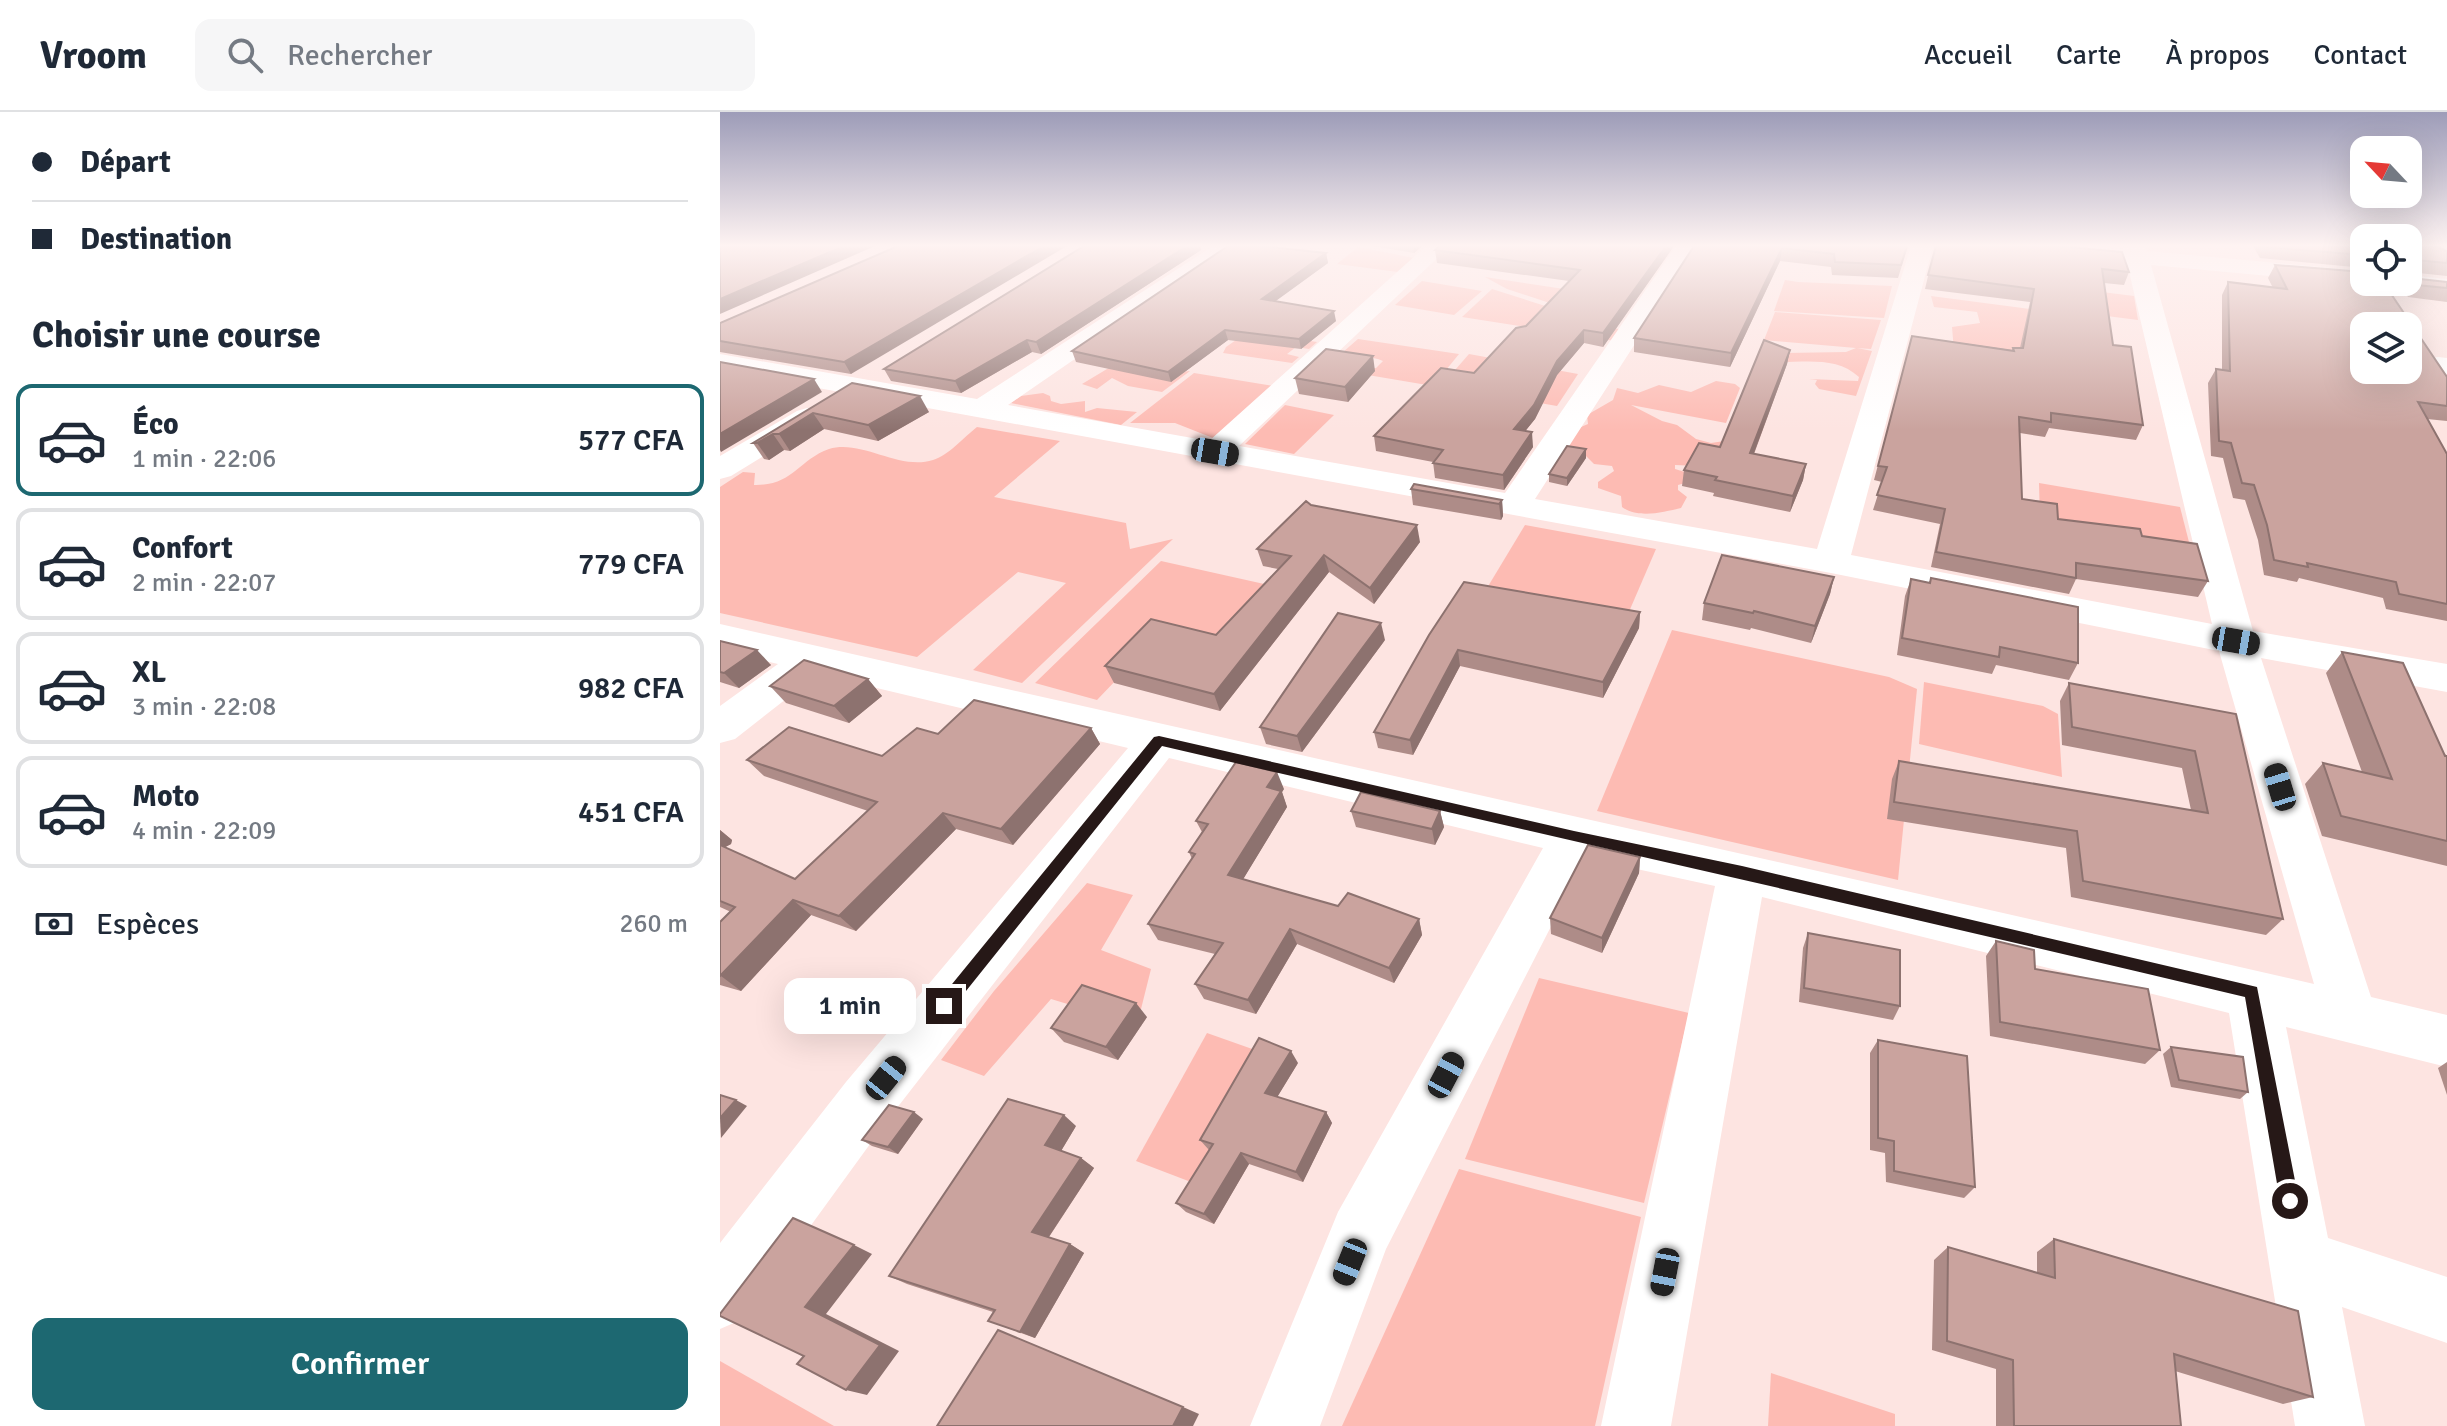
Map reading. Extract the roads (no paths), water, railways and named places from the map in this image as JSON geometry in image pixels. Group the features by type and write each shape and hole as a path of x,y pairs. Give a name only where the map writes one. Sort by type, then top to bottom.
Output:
{"street":[{"path":"982,409 1135,307"},
{"path":"1215,452 1372,307"},
{"path":"1514,505 1646,307"},
{"path":"1831,562 1904,307"},
{"path":"2150,307 2236,641 2351,1019"},
{"path":"2422,341 2444,370"},
{"path":"720,362 871,379 982,409 1831,562 2236,641 2447,678"},
{"path":"720,469 871,379"},
{"path":"720,637 1574,837 1742,872 2447,1041"},
{"path":"720,728 811,659"},
{"path":"720,1296 866,1102 1159,741"},
{"path":"1285,1426 1360,1234 1574,837"},
{"path":"1636,1426 1742,872"},
{"path":"2252,992 2330,1426"},
{"path":"2301,1261 2447,1310"}]}
